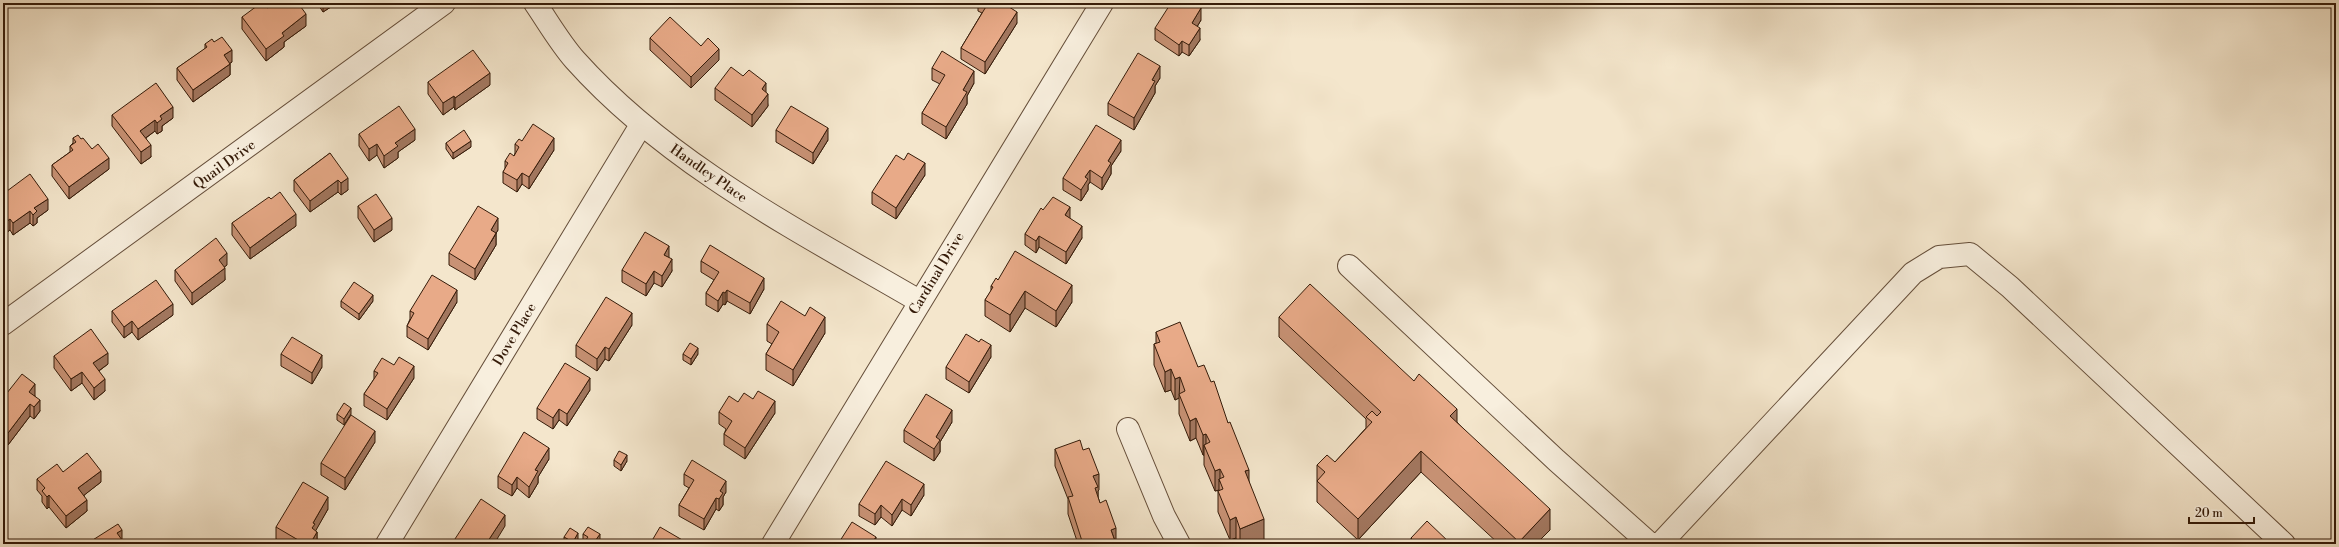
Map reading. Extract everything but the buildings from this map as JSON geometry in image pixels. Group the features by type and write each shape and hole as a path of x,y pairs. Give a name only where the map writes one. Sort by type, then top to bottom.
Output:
{"street":[{"name":"Quail Drive","path":"3,324 444,3"},
{"name":"Handley Place","path":"535,3 575,59 642,125 742,197 919,301"},
{"name":"Cardinal Drive","path":"773,544 919,301 1102,3"},
{"name":"Dove Place","path":"387,544 642,125"},
{"path":"1660,544 1913,273 1939,257 1970,254 2010,287 2284,544"},
{"path":"1349,266 1556,460 1650,544"},
{"path":"1128,429 1164,516 1179,544"}]}
